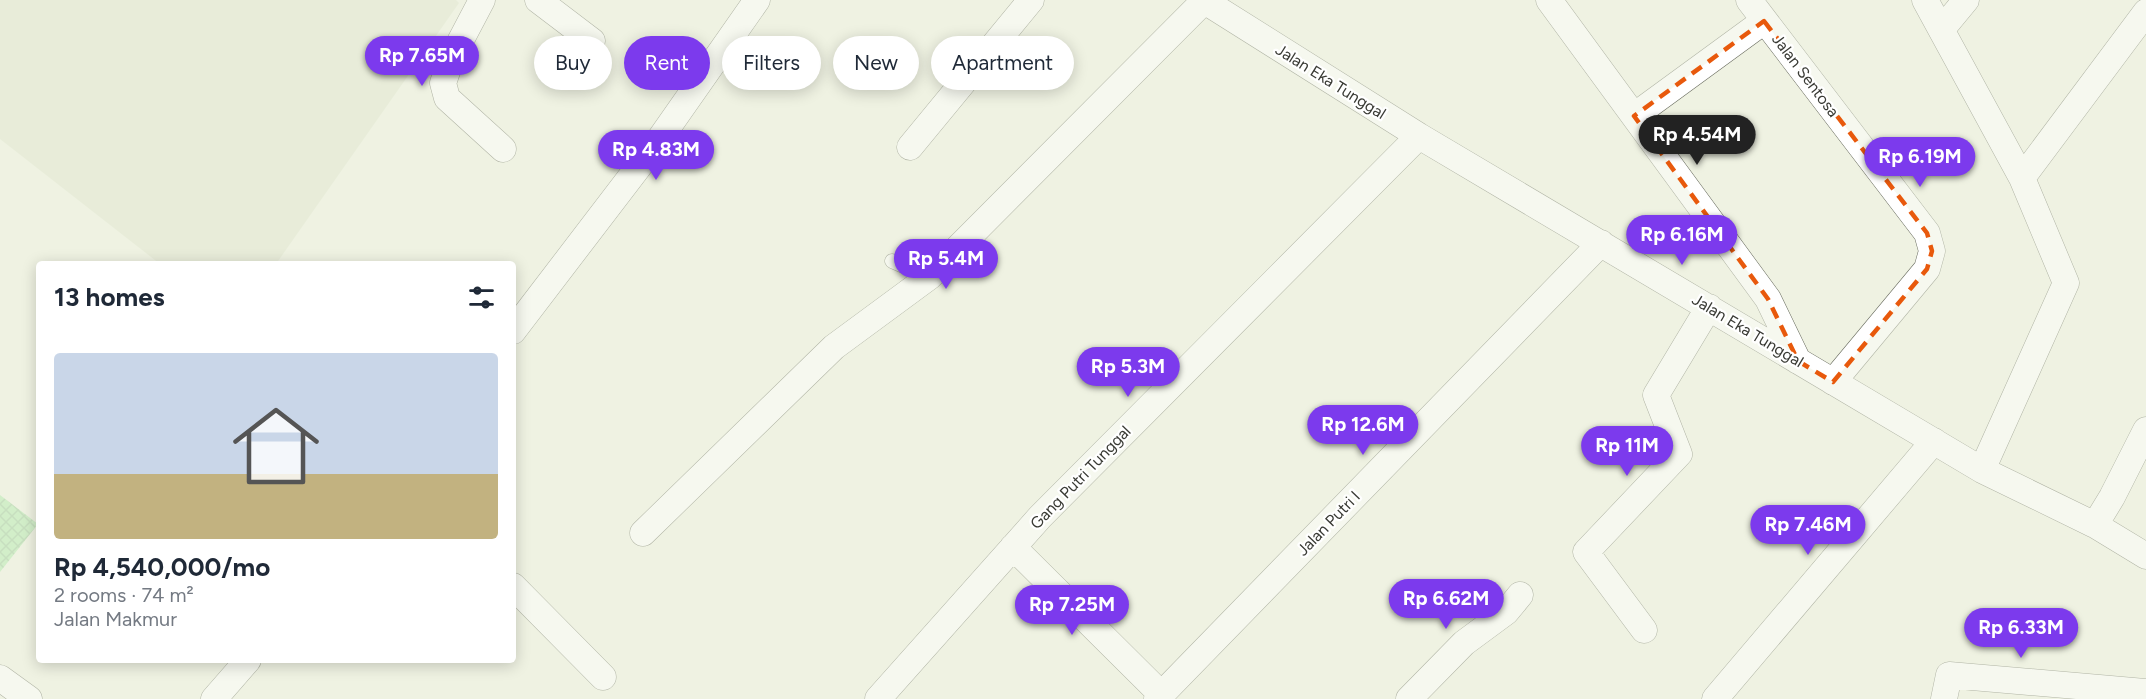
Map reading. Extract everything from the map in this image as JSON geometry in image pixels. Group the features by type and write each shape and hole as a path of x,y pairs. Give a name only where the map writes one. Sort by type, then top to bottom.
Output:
{"street":[{"path":"482,0 452,57 443,83 447,98 503,149"},
{"path":"538,0 585,36"},
{"path":"516,327 659,140 757,0"},
{"path":"910,147 1031,0"},
{"path":"643,533 834,347 928,277 1203,0"},
{"name":"Jalan Eka Tunggal","path":"1203,0 1419,136 1982,470 2095,525 2146,556"},
{"path":"1549,0 1768,299 1798,361"},
{"name":"Jalan Sentosa","path":"1749,0 1927,233 1932,250 1927,269 1833,382"},
{"path":"1925,0 2022,178 2066,283 1982,470"},
{"path":"1942,29 1966,0"},
{"path":"2022,178 2146,12"},
{"path":"1634,116 1764,21"},
{"name":"Gang Putri Tunggal","path":"879,699 1040,517 1419,136"},
{"name":"Jalan Putri I","path":"1159,696 1601,243"},
{"path":"1644,630 1586,552 1678,454 1656,395 1708,307"},
{"path":"2095,525 2146,430"},
{"path":"1715,699 1934,441"},
{"path":"1013,547 1159,696"},
{"path":"516,589 603,677"},
{"path":"1410,698 1464,642 1506,612 1520,595"},
{"path":"214,699 245,663"},
{"path":"1944,699 1948,675 2146,692"},
{"path":"0,678 29,699"}],"lane":[{"path":"892,261 928,277"}],"highlighted area":[{"path":"1764,21 1927,233 1932,251 1927,269 1833,382 1798,361 1768,299 1634,116"}],"shaded area":[{"path":"0,0 456,0 459,3 278,261 156,261 0,139"}],"building":[{"path":"0,495 36,522 36,527 0,572"}]}
